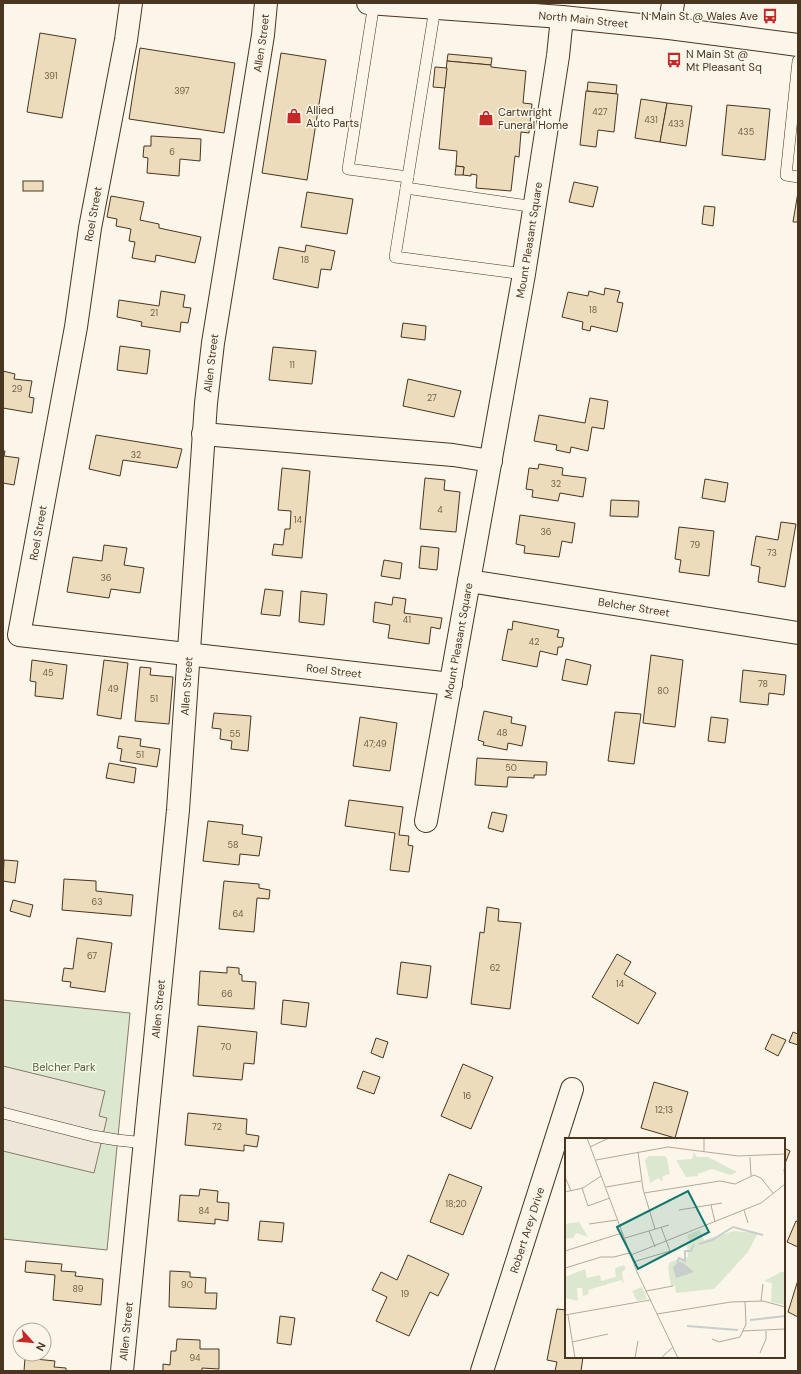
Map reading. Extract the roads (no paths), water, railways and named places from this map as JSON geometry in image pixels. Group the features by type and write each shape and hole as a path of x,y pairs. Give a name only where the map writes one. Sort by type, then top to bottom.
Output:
{"street":[{"name":"Roel Street","path":"131,3 126,40 90,228 76,327 19,635 451,684"},
{"name":"Allen Street","path":"122,1371 174,849 190,654 203,434 213,343 263,35 266,3"},
{"name":"North Main Street","path":"368,3 435,8 468,6 669,28 798,45"},
{"path":"669,28 673,3"},
{"name":"Mount Pleasant Square","path":"426,821 524,274 560,46 562,17"},
{"path":"203,434 454,456 490,461"},
{"name":"Belcher Street","path":"469,581 798,632"},
{"name":"Robert Arey Drive","path":"482,1371 572,1089"}],"lane":[{"path":"374,3 348,169 407,183 535,208"},
{"path":"435,8 395,257 524,274"},
{"path":"798,61 786,175 798,177"},
{"path":"3,1113 99,1137 145,1143"}],"place":[{"name":"N Main St @ Wales Ave","path":"770,16"},
{"name":"N Main St @ Mt Pleasant Sq","path":"674,60"},
{"name":"Allied Auto Parts","path":"294,116"},
{"name":"Cartwright Funeral Home","path":"486,118"}],"park label":[{"name":"Belcher Park","path":"64,1067"}]}
